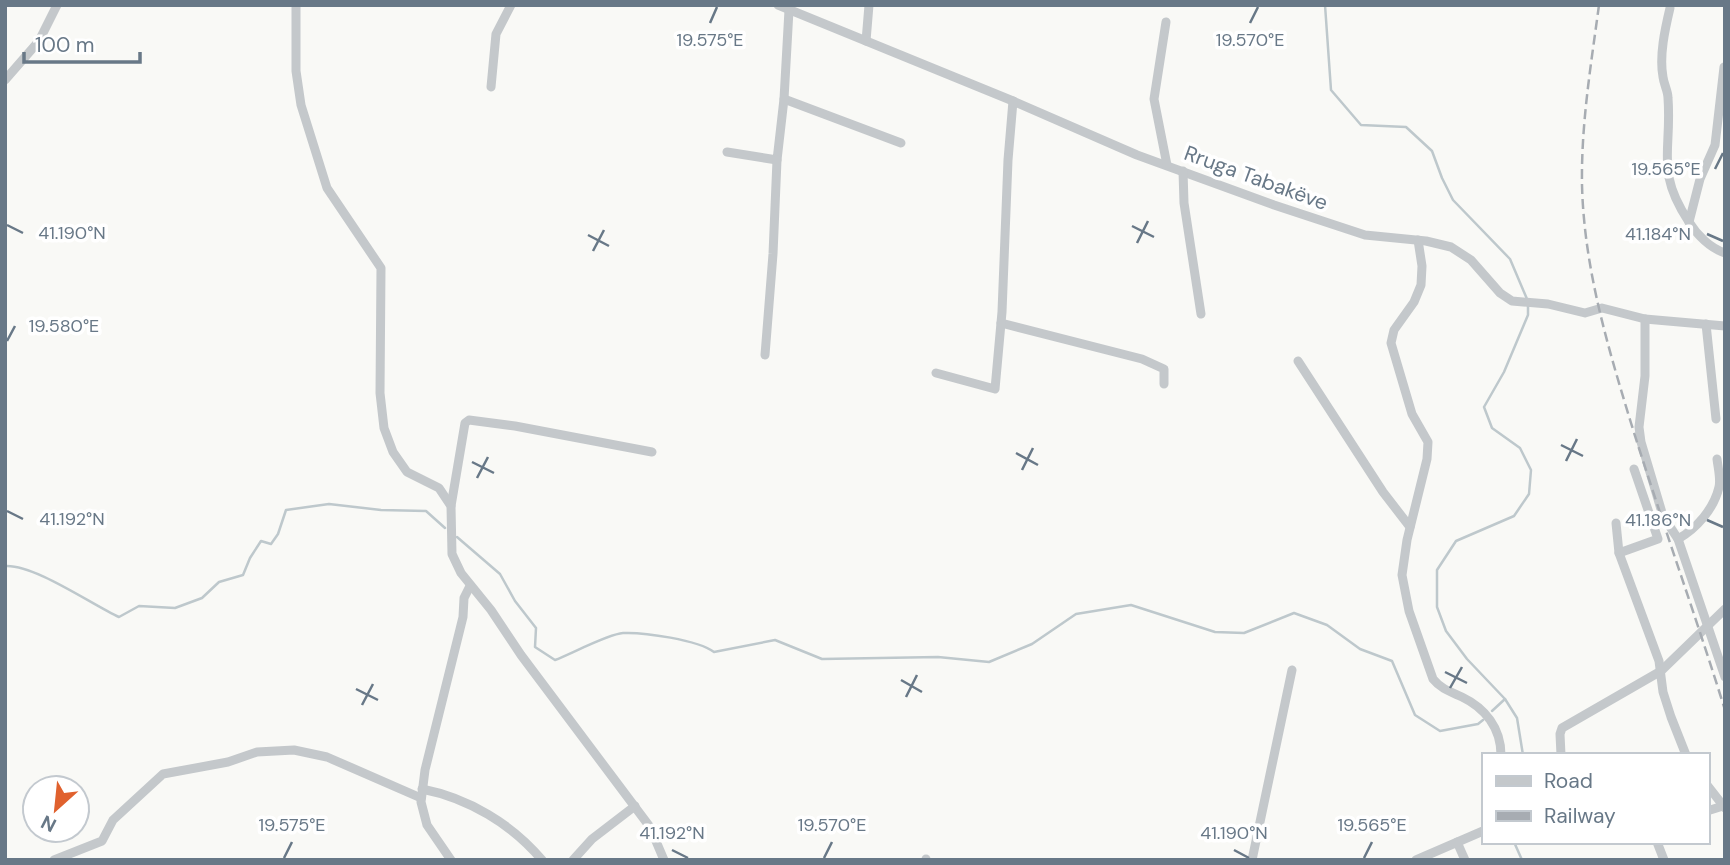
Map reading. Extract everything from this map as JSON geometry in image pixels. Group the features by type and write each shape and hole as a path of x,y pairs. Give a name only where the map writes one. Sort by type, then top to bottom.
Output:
{"street":[{"path":"5,80 39,41 57,5"},
{"path":"296,5 296,71 301,105 327,188 381,268 380,393 384,428 393,452 407,472 439,488 450,506"},
{"path":"491,87 496,34 511,5"},
{"name":"Rruga Tabakëve","path":"778,5 1137,155 1274,205 1365,235 1440,243 1461,253 1506,298 1522,303 1560,306 1585,313 1602,308 1645,319 1725,326"},
{"path":"866,41 869,5"},
{"path":"1670,8 1664,34 1663,77 1669,100 1667,170 1674,197 1696,234 1718,251 1725,253"},
{"path":"765,355 789,10"},
{"path":"1166,22 1154,99 1167,165"},
{"path":"1689,222 1700,179 1715,145 1724,66"},
{"path":"784,99 901,143"},
{"path":"936,373 995,389 1013,101"},
{"path":"727,152 777,160"},
{"path":"1183,171 1184,203 1201,314"},
{"path":"1418,240 1422,266 1421,285 1414,302 1394,330 1391,343 1412,414 1428,442 1402,575 1409,611 1430,674 1440,687 1483,710 1497,732 1501,753"},
{"path":"1645,319 1645,376 1640,434 1663,516 1678,540 1725,677"},
{"path":"1001,323 1142,359 1164,369 1164,384"},
{"path":"1706,324 1716,419"},
{"path":"1298,360 1383,492 1410,527"},
{"path":"652,452 469,420 465,423 450,506 452,554 470,586 491,610 521,655 650,827 664,860"},
{"path":"1678,540 1701,521 1714,499 1720,486 1717,459"},
{"path":"1619,553 1658,539 1634,469"},
{"path":"1616,523 1619,553 1659,661 1663,692 1685,753"},
{"path":"451,860 427,825 422,794 436,722 454,662 464,598 470,586"},
{"path":"1561,753 1562,728 1661,671 1725,609"},
{"path":"1252,860 1292,670"},
{"path":"54,860 102,841 113,820 163,774 228,762 257,752 294,750 327,757 422,794 453,797 485,812 542,860"},
{"path":"1709,788 1724,807"},
{"path":"573,860 592,839 635,806"},
{"path":"1416,860 1481,832"},
{"path":"1457,842 1465,860"}],"waterway":[{"path":"1325,5 1331,90 1361,125 1406,127 1432,151 1453,200 1510,259 1527,299"},
{"path":"1523,753 1517,718 1505,699 1467,659 1446,631 1437,607 1437,570 1456,541 1514,516 1529,494 1531,470 1520,448 1492,428 1484,407 1504,372 1528,315 1528,306"},
{"path":"5,566 31,571 119,617 139,606 175,608 202,598 219,582 243,575 261,541 271,544 278,534 286,510 329,504 381,510 426,511 445,528"},
{"path":"457,537 500,574 515,601 536,628 535,647 555,660 608,637 632,633 684,640 714,652 775,640 822,659 938,657 989,662 1032,644 1076,614 1131,605 1215,632 1244,633 1294,613 1327,625 1360,649 1392,661 1415,715 1440,731 1478,724 1483,720"},
{"path":"1492,711 1505,699"},
{"path":"1515,844 1522,860"}],"railway":[{"path":"1599,5 1587,95 1582,162 1584,216 1592,276 1605,335 1631,423 1725,710"}]}
